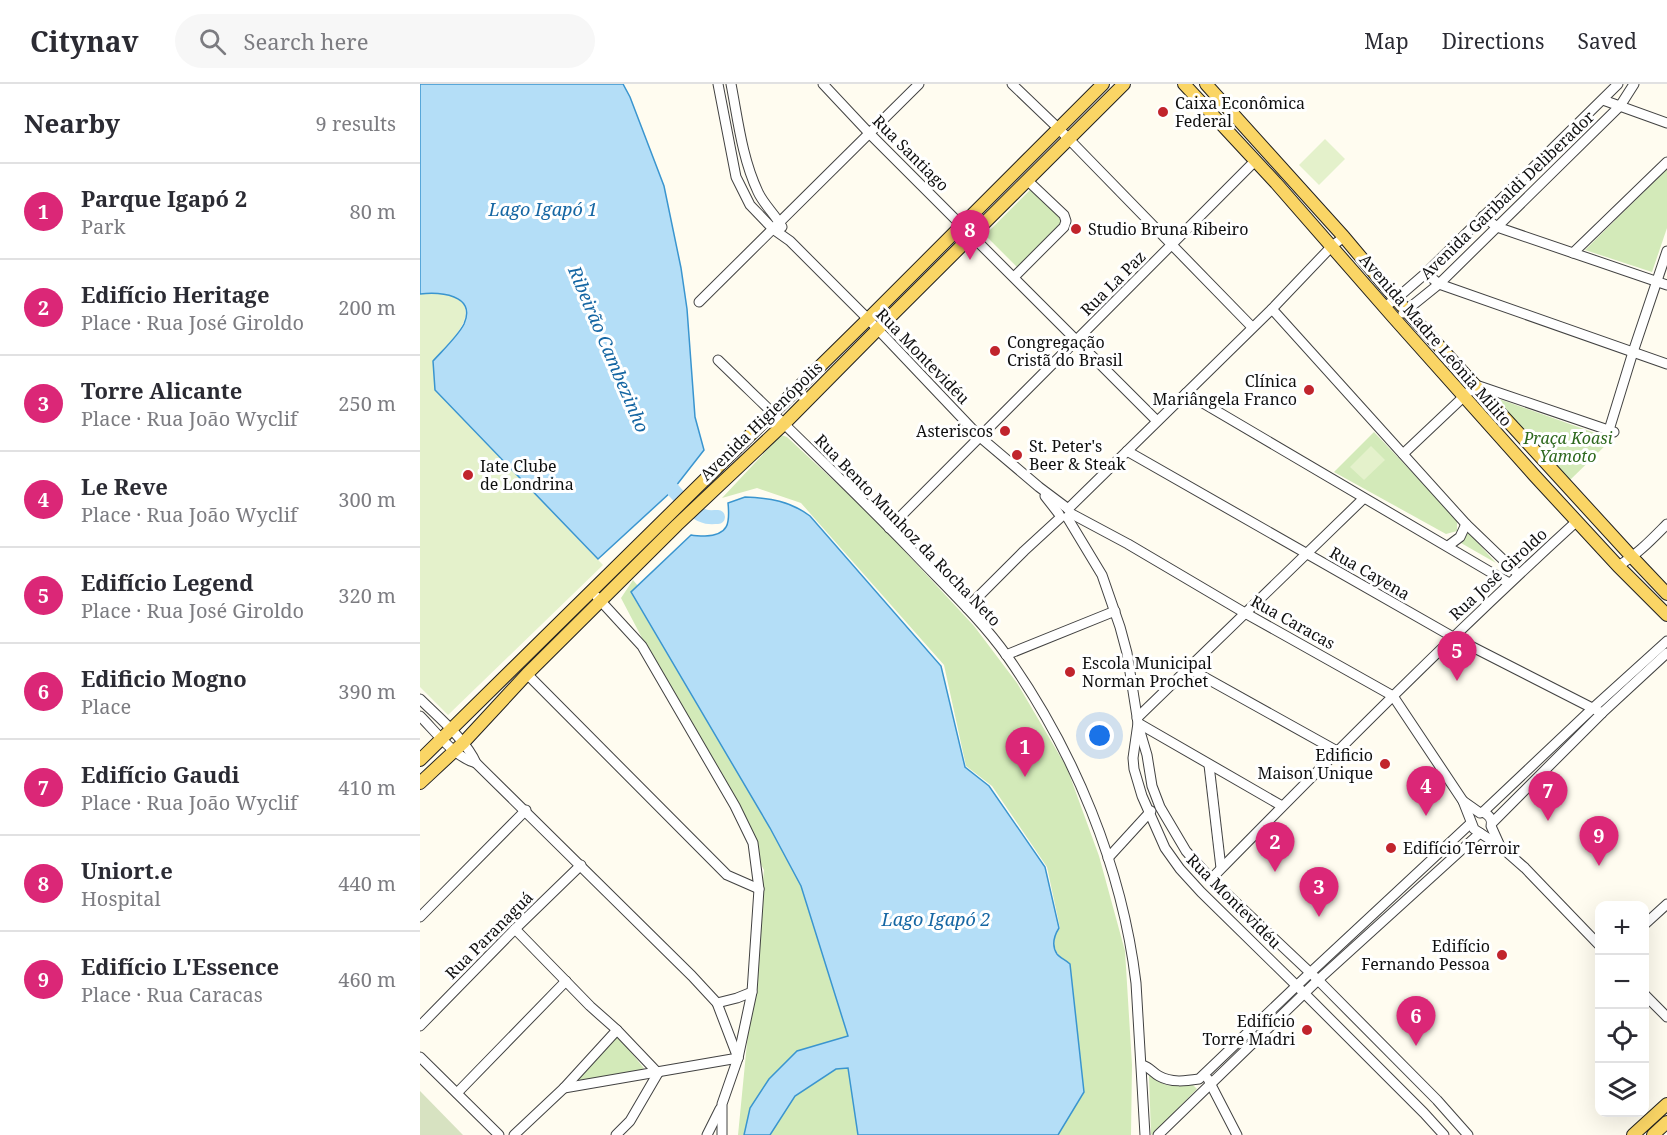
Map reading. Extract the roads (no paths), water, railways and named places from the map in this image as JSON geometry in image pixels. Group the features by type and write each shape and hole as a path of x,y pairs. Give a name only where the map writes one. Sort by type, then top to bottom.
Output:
{"main road":[{"name":"Avenida Higienópolis","path":"420,760 1103,84"},
{"name":"Avenida Higienópolis","path":"420,783 459,747 527,674 697,506 784,424 1124,84"},
{"name":"Avenida Madre Leônia Milito","path":"1184,84 1332,246 1464,397 1618,566 1667,615"},
{"name":"Avenida Madre Leônia Milito","path":"1206,84 1344,237 1396,299 1667,594"},
{"path":"1633,1135 1667,1104"},
{"path":"1653,1135 1667,1122"}],"street":[{"path":"718,84 736,177 748,202 776,225"},
{"path":"731,84 749,169 759,194 776,225"},
{"name":"Rua Santiago","path":"823,84 869,133 1157,421"},
{"path":"699,302 919,84"},
{"path":"1012,84 1059,129 1252,327"},
{"name":"Avenida Garibaldi Deliberador","path":"1384,307 1426,273 1618,84"},
{"name":"Avenida Garibaldi Deliberador","path":"1394,318 1407,311 1439,284 1620,106 1634,84"},
{"path":"1603,100 1667,123"},
{"name":"Rua La Paz","path":"889,528 1255,161"},
{"path":"1573,253 1666,163"},
{"path":"1014,277 1064,227 1066,221 1064,215 1027,180"},
{"path":"748,202 755,201 759,194"},
{"path":"1483,216 1497,227 1667,285"},
{"name":"Rua Montevidéu","path":"776,225 980,437 1039,487 1065,513 1101,575 1115,610 1127,653 1138,720 1133,758 1134,769 1149,813 1165,848 1201,892 1297,985 1444,1135"},
{"path":"967,608 1272,309 1332,246 1344,237"},
{"path":"1402,454 1476,385 1611,431 1633,352 1667,251"},
{"path":"1426,273 1439,284 1667,364"},
{"path":"1272,309 1466,524 1518,574"},
{"path":"718,360 772,412"},
{"path":"1186,393 1509,583"},
{"name":"Rua Bento Munhoz da Rocha Neto","path":"772,412 967,608 1006,655 1045,716 1077,778 1108,858 1121,902 1134,963 1145,1135"},
{"name":"Rua Cayena","path":"1127,451 1453,637 1602,714"},
{"path":"1138,720 1245,612 1363,499"},
{"name":"Rua Caracas","path":"1065,513 1128,544 1393,696 1462,801 1475,831 1500,846 1525,868 1595,942"},
{"name":"Rua José Giroldo","path":"1211,879 1453,637 1577,521"},
{"path":"1448,546 1460,537 1466,524"},
{"path":"1618,566 1632,557 1667,524"},
{"path":"591,591 642,646 735,806 753,843 759,889 752,992 738,1058 722,1104 707,1135"},
{"path":"1006,655 1115,610"},
{"path":"1142,1065 1150,1068 1162,1078 1199,1079 1471,822 1475,815 1482,812 1667,641"},
{"path":"1158,1135 1318,980 1481,833 1488,831 1492,824 1602,714 1667,653"},
{"path":"1188,668 1337,752"},
{"path":"527,674 727,875 759,889"},
{"path":"420,699 459,747 466,760 476,762 526,810 717,1003 738,1058"},
{"path":"420,716 447,735"},
{"path":"1138,720 1209,765 1282,806"},
{"path":"1138,720 1152,786 1160,807 1186,851 1211,879 1318,980 1437,1100 1468,1135"},
{"path":"1209,765 1221,868"},
{"name":"Rua Caracas","path":"1462,801 1489,816 1500,846"},
{"path":"1108,858 1149,813 1160,807"},
{"path":"420,916 526,810"},
{"name":"Rua Paranaguá","path":"420,1026 581,865"},
{"path":"1649,920 1667,904"},
{"path":"515,929 658,1072"},
{"path":"457,1093 566,981"},
{"path":"717,1003 752,992"},
{"path":"1649,999 1667,1017"},
{"path":"514,1135 564,1088 617,1030"},
{"path":"420,1057 499,1135"},
{"path":"564,1088 738,1058"},
{"path":"616,1135 630,1121 658,1072"},
{"path":"1205,1074 1237,1135"},
{"path":"1424,1113 1437,1100"},
{"path":"722,1104 722,1135"}],"water":[{"name":"Lago Igapó 1","path":"420,84 623,84 664,186 681,268 687,309 695,417 704,450 672,491 598,559 435,390 433,361 458,333 467,314 465,306 454,297 420,294"},
{"name":"Lago Igapó 2","path":"745,497 779,501 810,516 941,666 965,767 989,786 1045,867 1059,928 1055,937 1055,951 1070,964 1084,1092 1058,1135 858,1135 848,1068 836,1069 795,1096 770,1135 744,1135 750,1108 769,1079 797,1051 848,1036 801,886 770,828 631,592 691,535 713,535 723,530 728,522 728,503"}],"waterway":[{"name":"Ribeirão Cambezinho","path":"663,475 675,492 693,510 706,517 718,517"}],"place":[{"name":"Caixa Econômica Federal","path":"1163,112"},
{"name":"Studio Bruna Ribeiro","path":"1076,229"},
{"name":"Uniort.e","path":"970,260"},
{"name":"Congregação Cristã do Brasil","path":"995,351"},
{"name":"Clínica Mariângela Franco","path":"1309,390"},
{"name":"Asteriscos","path":"1005,431"},
{"name":"St. Peter's Beer & Steak","path":"1017,455"},
{"name":"Iate Clube de Londrina","path":"468,475"},
{"name":"Escola Municipal Norman Prochet","path":"1070,672"},
{"name":"Edifício Legend","path":"1457,681"},
{"name":"Edificio Maison Unique","path":"1385,764"},
{"name":"Parque Igapó 2","path":"1025,777"},
{"name":"Le Reve","path":"1426,816"},
{"name":"Edifício Gaudi","path":"1548,821"},
{"name":"Edifício Terroir","path":"1391,848"},
{"name":"Edifício L'Essence","path":"1599,866"},
{"name":"Edifício Heritage","path":"1275,872"},
{"name":"Torre Alicante","path":"1319,917"},
{"name":"Edifício Fernando Pessoa","path":"1502,955"},
{"name":"Edifício Torre Madri","path":"1307,1030"},
{"name":"Edificio Mogno","path":"1416,1046"}],"park label":[{"name":"Praça Koasi Yamoto","path":"1568,447"}]}
